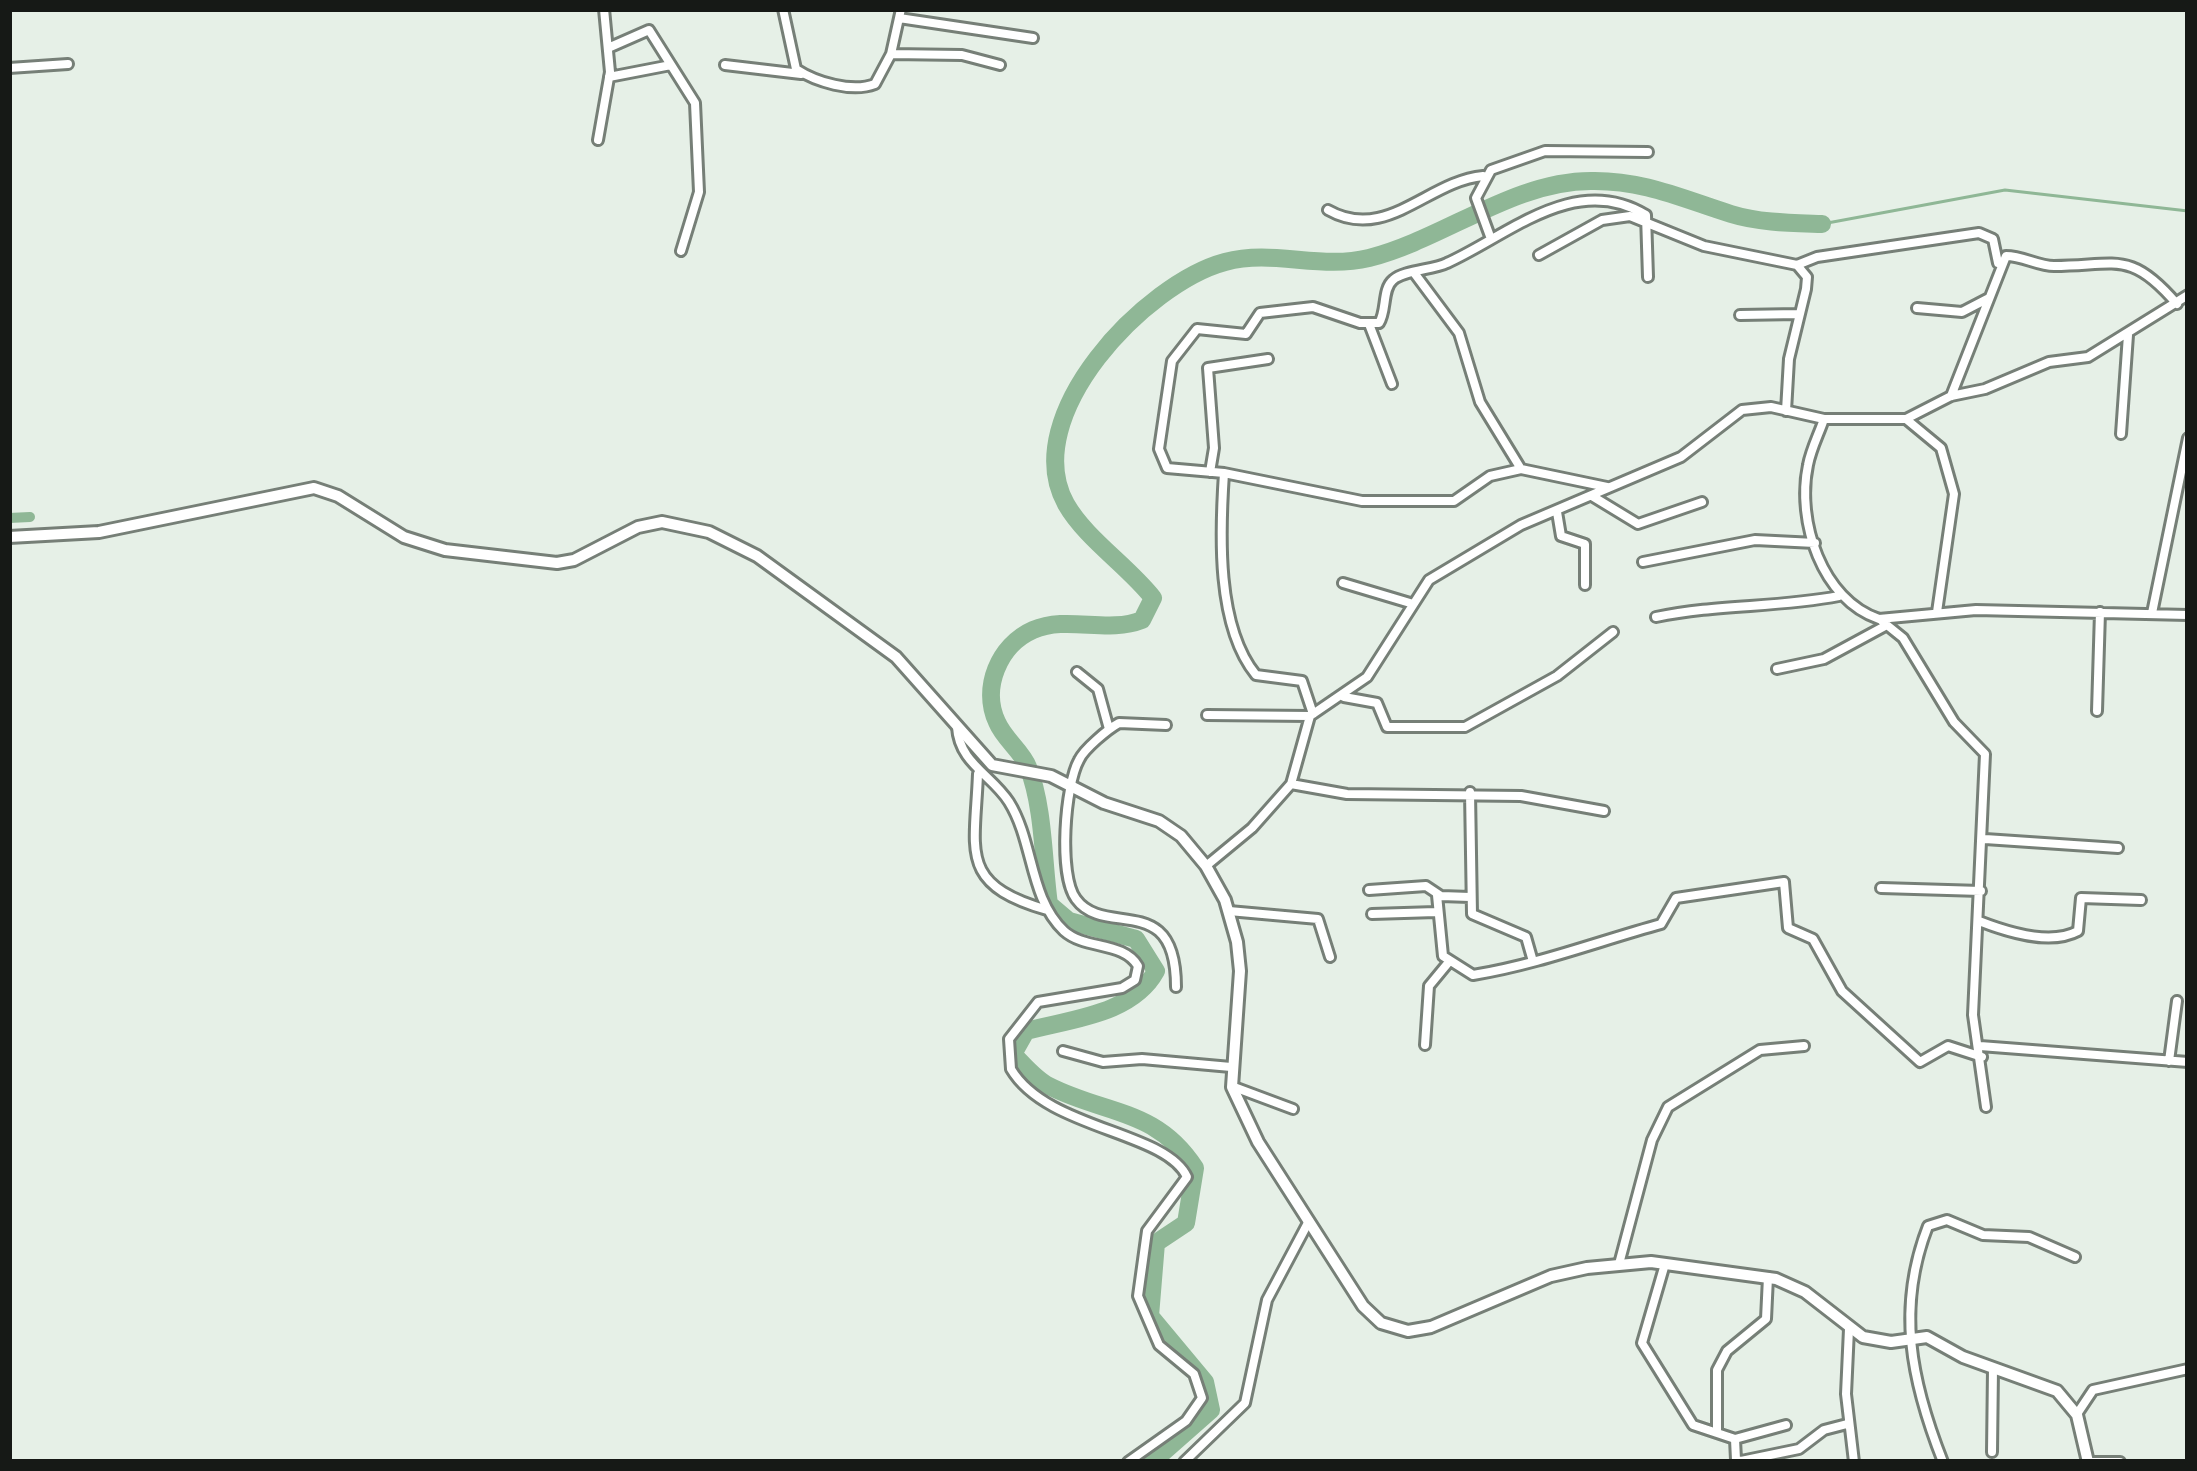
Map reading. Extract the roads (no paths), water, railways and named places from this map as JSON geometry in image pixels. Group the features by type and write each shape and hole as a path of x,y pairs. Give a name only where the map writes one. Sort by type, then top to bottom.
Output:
{"main road":[{"path":"9,537 99,532 296,488 328,491 425,547 523,562 574,560 638,527 678,524 724,539 787,573 829,612 896,657 992,765 1051,776 1169,827 1206,866 1229,911 1240,971 1232,1087 1258,1142 1311,1217 1364,1306 1381,1323 1400,1330 1431,1327 1551,1276 1619,1264 1666,1263 1768,1277 1805,1292 1849,1329 1876,1340 1934,1339 1993,1369 2057,1391 2077,1415 2088,1462"}],"street":[{"path":"598,140 609,76 604,9"},
{"path":"783,9 791,58 803,74"},
{"path":"725,65 870,88 892,54 900,13 1033,38"},
{"path":"608,48 650,29 693,95 699,192 681,251"},
{"path":"892,54 962,55 1000,65"},
{"path":"9,68 68,64"},
{"path":"609,76 671,65"},
{"path":"1328,210 1359,219 1389,217 1462,180 1485,176 1504,163 1546,151 1648,152"},
{"path":"1485,176 1477,205 1491,240"},
{"path":"1608,488 1521,470 1490,476 1454,501 1362,502 1224,473 1167,468 1159,448 1172,361 1197,329 1246,334 1256,314 1300,307 1369,324 1384,317 1391,282 1491,240 1551,208 1586,200 1631,207 1704,246 1797,266 1807,277 1786,411"},
{"path":"1540,255 1602,220 1650,220"},
{"path":"1648,277 1650,220"},
{"path":"1797,266 1817,257 1979,232 1993,239 1998,266 1951,396"},
{"path":"1998,266 2011,255 2053,266 2122,260 2159,284 2177,304"},
{"path":"1415,274 1459,333 1480,401 1521,470"},
{"path":"1207,715 1311,715 1343,697 1367,677 1410,603 1444,569 1681,457 1742,410 1786,411 1824,419 1906,418 1951,396 1985,389 2048,362 2088,357 2188,295"},
{"path":"1917,308 1962,312 1988,299"},
{"path":"1740,315 1798,314"},
{"path":"1369,324 1392,384"},
{"path":"2121,434 2128,335"},
{"path":"1210,472 1214,435 1208,368 1268,358"},
{"path":"1906,418 1941,448 1954,494 1936,613"},
{"path":"1824,419 1806,474 1815,543 1839,596 1903,638 1954,722 1983,746 1985,839 1973,1015 1986,1107"},
{"path":"2152,613 2188,438"},
{"path":"1206,866 1252,828 1291,784 1311,715 1302,681 1256,675 1240,644 1221,528 1224,473"},
{"path":"1592,496 1638,524 1702,502"},
{"path":"1557,512 1561,536 1585,544 1585,585"},
{"path":"1643,562 1756,540 1815,543"},
{"path":"1343,583 1410,603"},
{"path":"1656,617 1706,608 1781,608 1839,596"},
{"path":"2097,711 2100,612"},
{"path":"1777,669 1830,657 1883,622 1936,613 2188,615"},
{"path":"1343,697 1377,703 1387,727 1459,729 1557,676 1613,632"},
{"path":"1076,672 1098,689 1109,729"},
{"path":"1166,724 1125,722 1109,729 1080,757 1070,785 1066,861 1072,893 1086,908 1134,917 1158,932 1172,955 1176,987"},
{"path":"957,724 960,744 979,772 1007,799 1027,836 1047,910"},
{"path":"979,772 971,840 986,881 1004,896 1047,910 1074,938 1130,956 1138,974 1121,988 1038,1002 1010,1039 1011,1069 1054,1108 1163,1154 1187,1178 1147,1231 1138,1296 1159,1346 1194,1374 1202,1398 1186,1420 1127,1462"},
{"path":"1291,784 1347,794 1470,792 1604,811"},
{"path":"1470,792 1469,897 1474,917 1526,938 1532,958"},
{"path":"1985,839 2118,848"},
{"path":"1437,896 1439,947 1448,963 1473,974 1517,968 1532,958 1661,924 1676,898 1781,882 1788,886 1784,917 1788,928 1813,939 1842,991 1919,1062 1948,1046 1981,1052 2188,1062"},
{"path":"1369,890 1426,886 1437,896 1469,897"},
{"path":"1881,887 1981,891"},
{"path":"1979,921 2015,933 2069,936 2078,932 2081,898 2141,900"},
{"path":"1229,911 1274,910 1318,919 1330,957"},
{"path":"1372,914 1436,912"},
{"path":"1425,1045 1429,986 1448,963"},
{"path":"2169,1060 2177,1001"},
{"path":"1619,1264 1652,1140 1668,1108 1760,1051 1804,1046"},
{"path":"1063,1051 1103,1062 1142,1059 1231,1066"},
{"path":"1232,1087 1293,1109"},
{"path":"1184,1462 1245,1403 1267,1300 1311,1217"},
{"path":"1942,1462 1909,1340 1909,1276 1931,1222 1952,1221 1983,1235 2029,1237 2075,1257"},
{"path":"1666,1263 1642,1343 1693,1425 1735,1439 1786,1424"},
{"path":"1717,1430 1717,1370 1727,1351 1766,1319 1768,1277"},
{"path":"1849,1329 1847,1424 1854,1462"},
{"path":"1992,1452 1993,1369"},
{"path":"2077,1415 2092,1390 2188,1369"},
{"path":"1735,1439 1735,1456 1741,1461 1789,1452 1824,1430 1847,1424"},
{"path":"2088,1462 2120,1462"}],"waterway":[{"path":"1152,1462 1211,1410 1205,1382 1150,1316 1156,1243 1186,1223 1195,1168 1180,1148 1147,1123 1049,1086 1013,1054 1026,1031 1116,1006 1145,986 1156,971 1136,939 1069,921 1049,904 1033,783 1025,761 1000,728 991,695 1002,657 1021,637 1046,626 1129,624 1142,620 1153,598 1066,504 1056,469 1059,432 1074,394 1127,325 1193,275 1243,259 1333,262 1369,258 1534,190 1591,181 1628,184 1742,217 1822,224"},
{"path":"1822,224 2005,190 2188,211"},
{"path":"9,518 30,517"}]}
